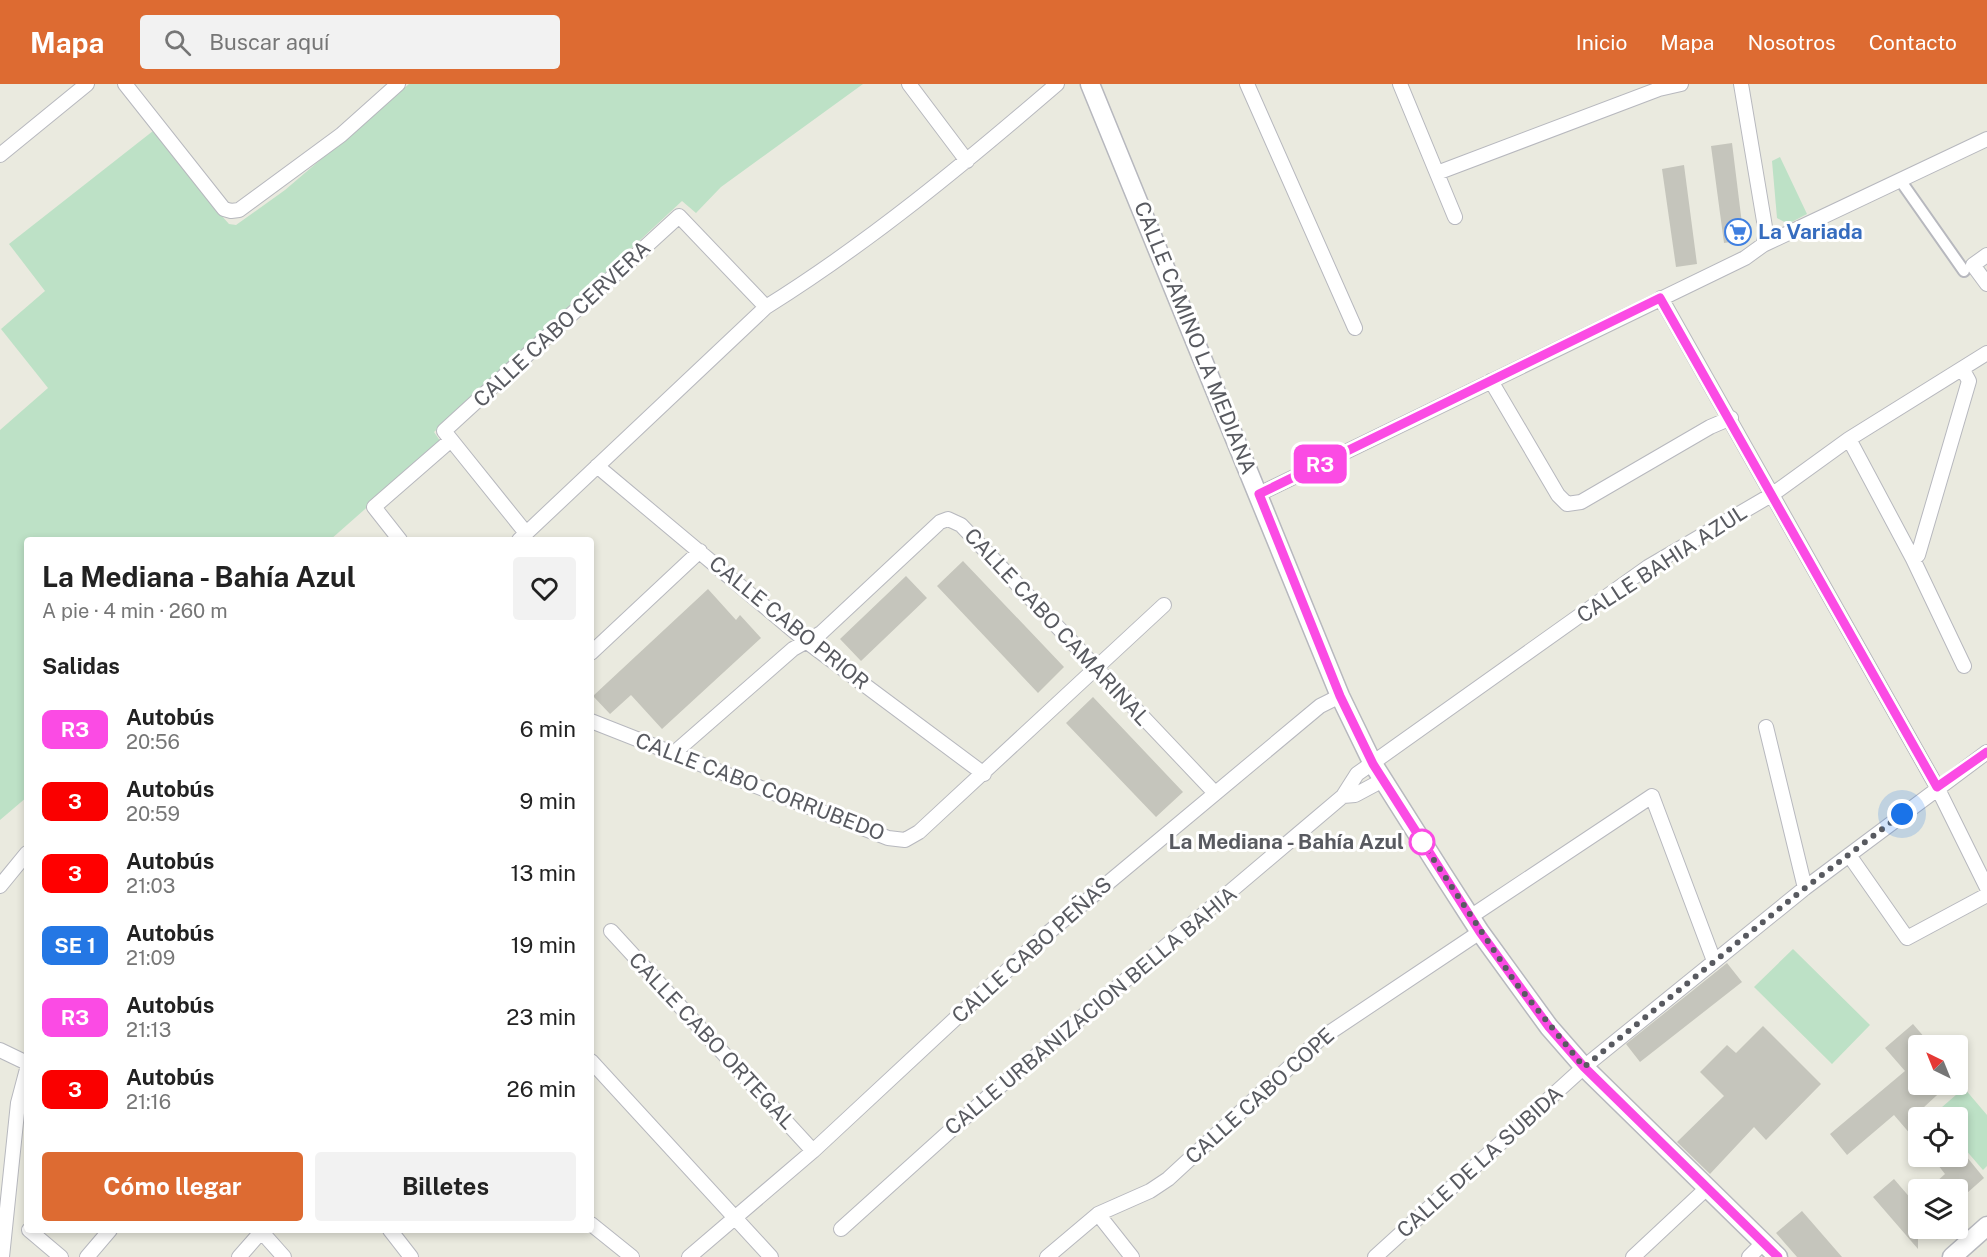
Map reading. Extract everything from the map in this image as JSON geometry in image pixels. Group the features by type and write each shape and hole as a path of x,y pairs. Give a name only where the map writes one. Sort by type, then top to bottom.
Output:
{"street":[{"path":"0,155 87,84"},
{"path":"125,84 224,209 231,212 240,210 341,135 398,84"},
{"path":"909,84 967,161"},
{"path":"448,436 522,537 766,307 831,266 967,161 1058,84"},
{"name":"CALLE CAMINO LA MEDIANA","path":"1090,84 1340,696 1383,780 1475,925 1549,1027 1584,1067 1778,1257"},
{"path":"1247,84 1355,328"},
{"path":"1400,84 1455,217"},
{"path":"1437,173 1659,89 1681,84"},
{"path":"1741,84 1766,233 1763,245"},
{"path":"1259,494 1755,252 1763,245 1987,139"},
{"path":"1900,180 1964,271"},
{"name":"CALLE CABO CERVERA","path":"398,537 374,507 679,216 766,307"},
{"path":"1987,255 1973,264 1987,284"},
{"path":"1660,298 1731,418 1937,787 1987,888"},
{"name":"CALLE BAHIA AZUL","path":"1373,762 1648,567 1773,494 1849,439 1964,370 1987,353"},
{"path":"1913,559 1918,555 1969,381 1964,370"},
{"path":"1491,381 1558,495 1567,504 1581,502 1710,427 1731,418"},
{"path":"1849,439 1913,559 1964,666"},
{"name":"CALLE CABO PRIOR","path":"597,466 807,642 984,774"},
{"name":"CALLE CABO CAMARINAL","path":"674,753 793,649 821,633 940,522 948,519 961,525 1214,792"},
{"path":"594,650 700,551"},
{"name":"CALLE CABO CORRUBEDO","path":"594,722 896,841 904,840 919,832 984,774 1164,605"},
{"name":"CALLE CABO PEÑAS","path":"689,1257 813,1150 1042,938 1214,792 1320,706 1340,696"},
{"path":"1766,727 1805,888"},
{"name":"CALLE DE LA SUBIDA","path":"1375,1257 1584,1067 1805,888 1937,787 1987,752"},
{"name":"CALLE URBANIZACION BELLA BAHIA","path":"841,1229 991,1095 1343,796 1357,774 1373,762"},
{"name":"CALLE URBANIZACION BELLA BAHIA","path":"1343,796 1354,795 1383,780"},
{"name":"CALLE CABO COPE","path":"1047,1257 1098,1214 1150,1191 1168,1179 1320,1039 1652,796 1714,961"},
{"path":"1849,855 1907,938 1987,895"},
{"path":"0,885 24,857"},
{"name":"CALLE CABO ORTEGAL","path":"611,931 813,1150"},
{"path":"0,1050 24,1062"},
{"path":"594,1064 771,1257"},
{"path":"2,1257 4,1209 18,1103 24,1080"},
{"path":"1633,1257 1708,1186"},
{"path":"4,1209 24,1226"},
{"path":"1098,1214 1132,1257"},
{"path":"594,1226 632,1257"},
{"path":"1952,1257 1987,1226"},
{"path":"33,1233 61,1257"},
{"path":"87,1257 107,1233"},
{"path":"239,1257 258,1233"},
{"path":"262,1233 284,1257"},
{"path":"392,1233 411,1257"},
{"path":"1749,1257 1764,1242"}],"green space":[{"path":"409,84 863,84 721,187 696,213 682,201 434,432 441,442 333,537 24,537 24,800 0,820 0,430 48,388 1,329 45,291 9,244 153,131 229,224 236,225 285,190"},
{"path":"1780,157 1807,214 1788,224 1777,218 1772,161"},
{"path":"1793,949 1870,1025 1832,1064 1754,987"},
{"path":"1968,1093 1987,1115 1987,1166 1983,1170 1968,1153 1968,1107 1942,1107 1956,1095 1968,1095"}],"building":[{"path":"1732,143 1744,240 1724,243 1711,146"},
{"path":"1684,165 1697,264 1676,267 1662,169"},
{"path":"963,561 1064,667 1038,693 937,586"},
{"path":"906,576 927,598 861,661 840,639"},
{"path":"708,589 736,620 740,615 761,638 662,729 631,695 610,714 594,695"},
{"path":"1093,697 1183,792 1156,817 1066,723"},
{"path":"1727,963 1742,982 1640,1062 1626,1044"},
{"path":"1913,1024 1922,1035 1908,1035 1908,1095 1937,1095 1924,1107 1908,1107 1908,1131 1894,1115 1847,1155 1830,1134 1905,1071 1885,1048"},
{"path":"1763,1026 1821,1084 1766,1140 1754,1127 1710,1174 1677,1142 1724,1096 1700,1072 1727,1045 1736,1053"},
{"path":"1968,1158 1984,1178 1968,1192 1968,1179 1939,1179 1945,1174 1940,1167 1968,1167"},
{"path":"1894,1179 1908,1195 1908,1237 1873,1197"},
{"path":"1802,1211 1842,1257 1797,1257 1776,1233"},
{"path":"1909,1239 1918,1239 1918,1249"}],"bus line":[{"name":"R3","path":"1778,1257 1584,1067 1549,1027 1480,932 1373,764 1340,696 1259,494 1660,298 1731,418 1737,433 1937,787 1987,752"}],"place":[{"name":"La Variada","path":"1738,232"},
{"name":"La Mediana - Bahía Azul","path":"1422,842"}],"route":[{"path":"1422,842 1515,982 1549,1027 1584,1067 1805,888 1902,814"}]}
